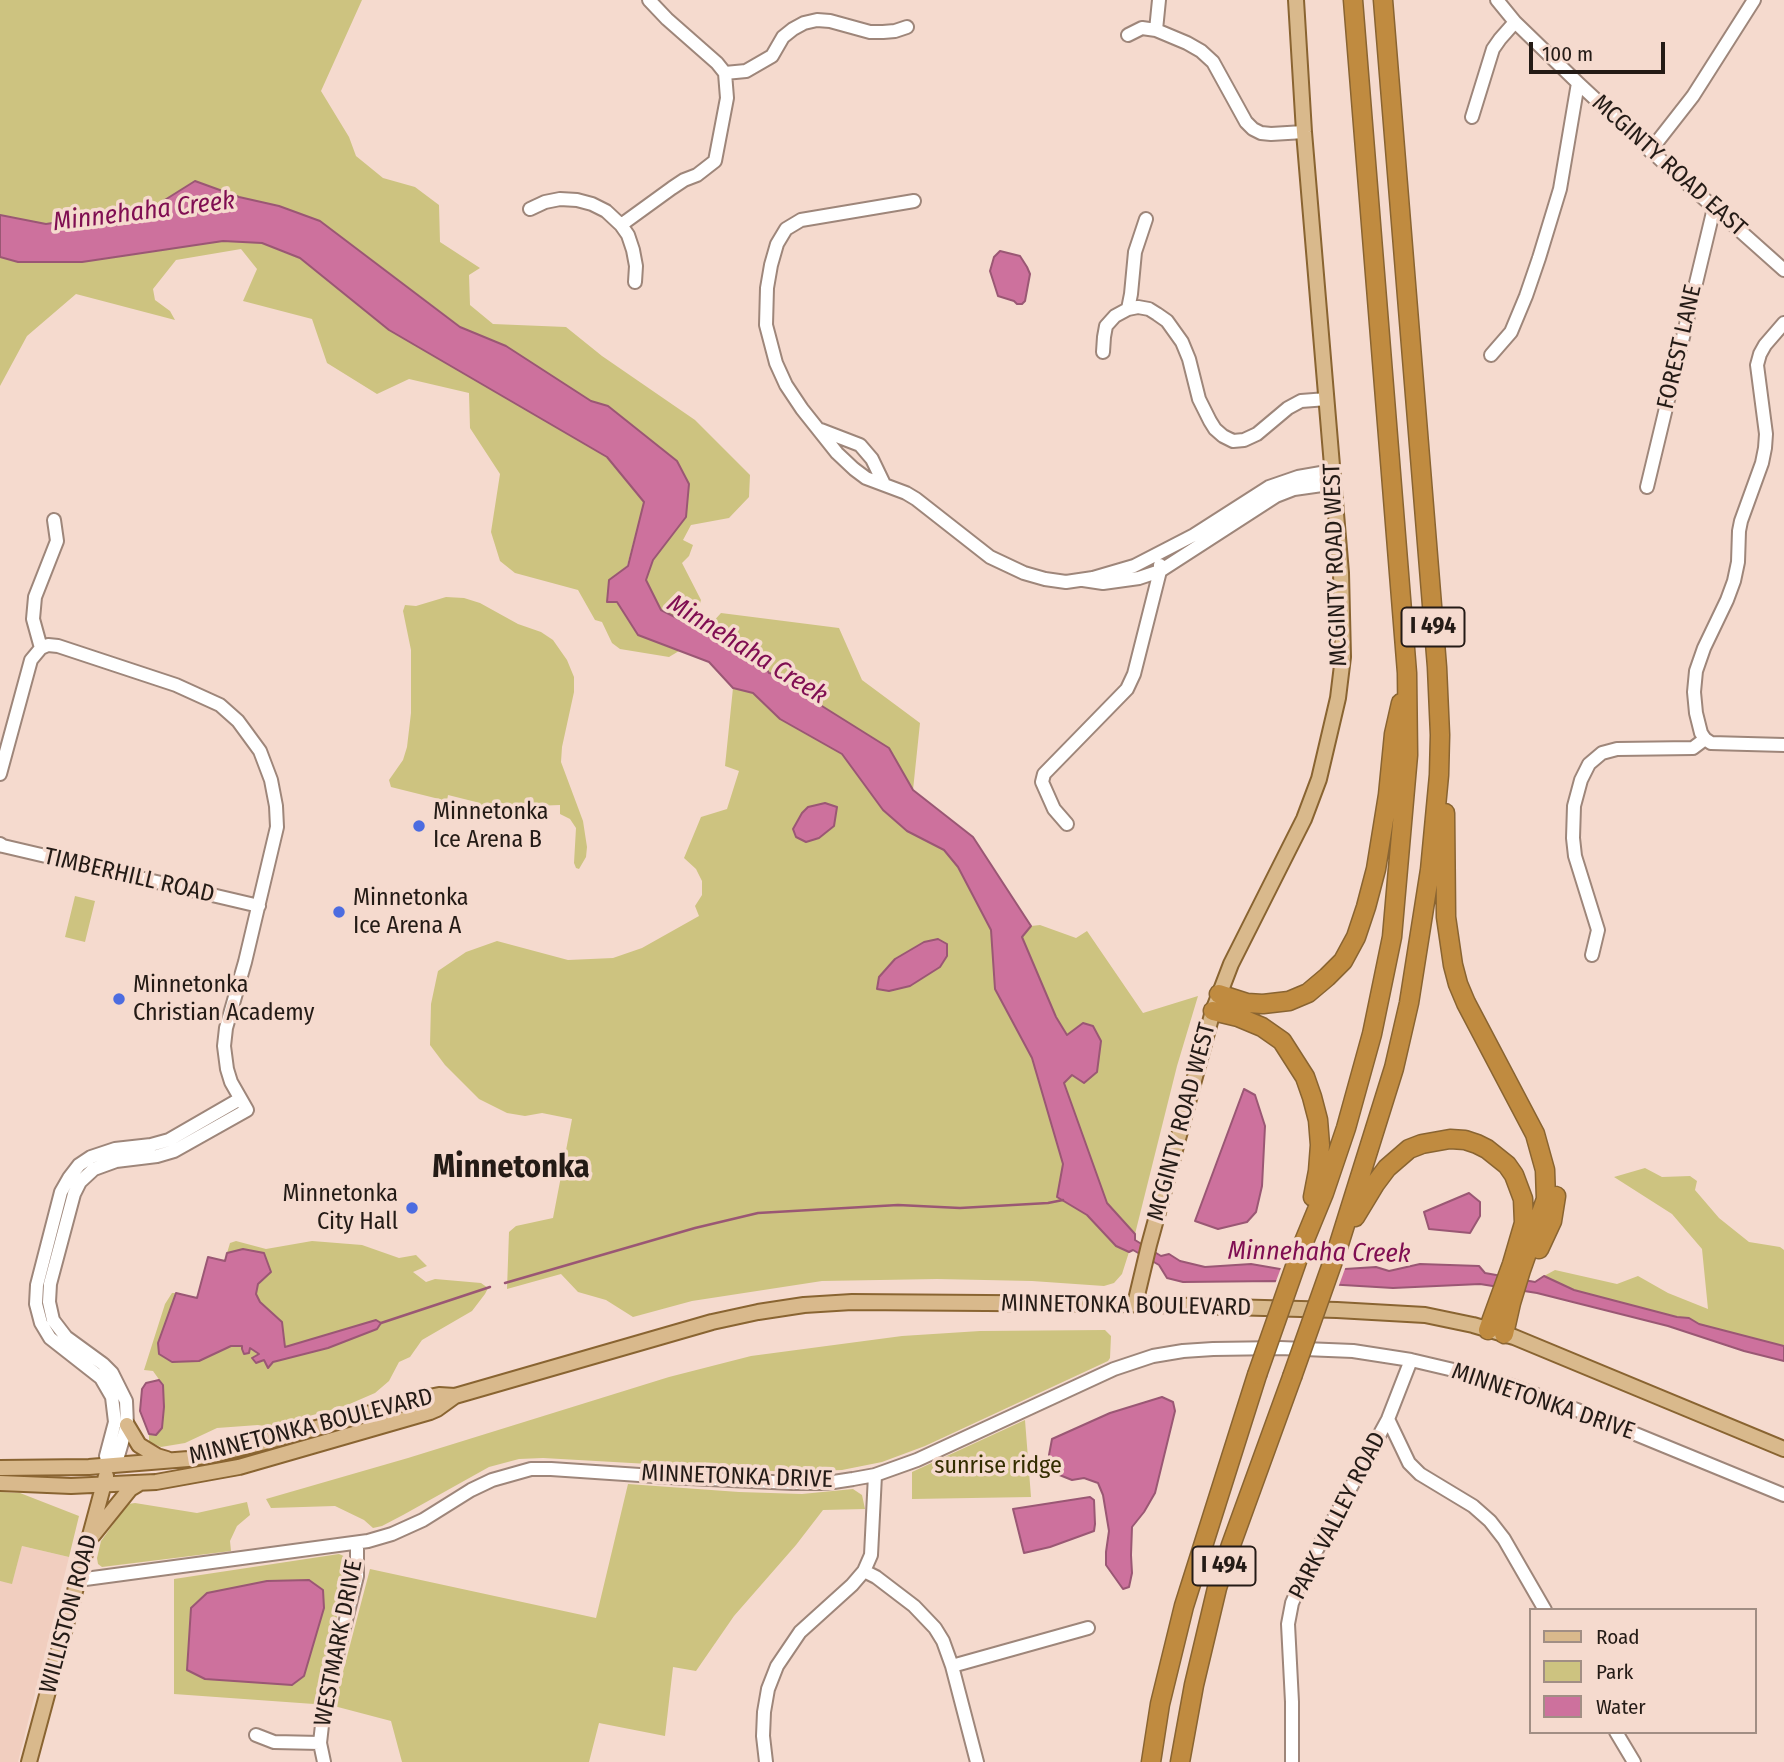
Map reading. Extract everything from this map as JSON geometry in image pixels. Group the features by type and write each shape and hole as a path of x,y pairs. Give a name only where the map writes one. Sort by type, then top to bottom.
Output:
{"highway":[{"name":"I 494","path":"1151,1762 1160,1704 1184,1606 1257,1375 1346,1128 1372,1034 1392,937 1408,755 1407,673 1353,0"},
{"name":"I 494","path":"1180,1762 1194,1685 1217,1588 1339,1244 1394,1068 1409,1003 1430,870 1439,775 1437,667 1383,0"},
{"path":"1216,1003 1263,1004 1290,1001 1308,993 1343,961 1356,937 1376,869 1394,734 1407,673"},
{"path":"1439,775 1445,806 1445,889 1453,965 1462,994 1535,1135 1545,1170 1546,1199 1511,1303 1496,1332"},
{"path":"1216,1003 1238,1017 1262,1027 1282,1041 1305,1077 1318,1119 1320,1145 1318,1171 1303,1244"},
{"path":"1339,1244 1375,1184 1387,1168 1409,1149 1450,1139 1477,1144 1487,1149 1507,1165 1523,1199 1524,1223 1496,1332"}],"main road":[{"name":"MCGINTY ROAD WEST","path":"1135,1304 1216,1003 1249,926 1304,819 1319,779 1338,698 1343,657 1341,573 1304,132 1296,0"},
{"name":"MINNETONKA BOULEVARD","path":"0,1468 109,1465 204,1456 429,1397 455,1396 712,1322 804,1305 852,1302 1135,1304 1425,1315 1496,1332 1547,1351 1784,1449"},
{"name":"MINNETONKA BOULEVARD","path":"0,1483 104,1485 156,1482 205,1474 286,1455 430,1412 455,1396"},
{"path":"127,1425 139,1445 146,1451 156,1457 172,1460"},
{"name":"WILLISTON ROAD","path":"29,1762 109,1465"},
{"path":"90,1539 130,1489 140,1483"}],"street":[{"path":"621,225 671,188 697,175 715,161 727,98 725,74 713,58 649,0"},
{"path":"1156,30 1159,0"},
{"name":"MCGINTY ROAD EAST","path":"1497,0 1515,22 1578,83 1784,270"},
{"path":"1650,150 1693,96 1754,0"},
{"path":"725,74 746,71 772,56 783,37 804,23 830,21 870,32 895,31 907,27"},
{"path":"1472,117 1493,49 1515,22"},
{"path":"1128,35 1142,28 1156,30 1201,51 1213,62 1253,129 1261,133 1304,132"},
{"path":"1491,355 1511,332 1539,258 1560,189 1578,83"},
{"path":"530,209 560,199 577,200 606,211 628,235 636,265 635,282"},
{"path":"914,201 801,220 786,229 777,244 771,265 766,325 776,363 786,385 802,409 853,470 866,478 906,493 926,505 975,546 1006,565 1045,579 1066,582 1134,566 1160,554 1269,487 1298,477 1321,473 1333,477"},
{"name":"FOREST LANE","path":"1647,487 1714,208"},
{"path":"1128,309 1135,252 1146,219"},
{"path":"1103,352 1107,326 1115,316 1128,309 1149,309 1167,321 1182,342 1189,359 1204,412 1215,429 1233,441 1244,440 1256,434 1294,404 1301,401 1327,400"},
{"path":"1784,323 1765,345 1757,365 1766,434 1765,448 1738,531 1738,562 1734,582 1704,648 1696,671 1694,692 1701,733 1711,743 1784,745"},
{"path":"818,429 860,445 872,459 884,484"},
{"path":"1083,580 1102,583 1139,578 1160,571 1276,495 1322,485 1333,477"},
{"path":"41,648 33,619 35,597 57,541 54,520"},
{"path":"1067,824 1054,810 1042,782 1044,774 1127,689 1134,674 1160,571 1160,554"},
{"path":"0,774 31,660 41,648 48,645 69,649 176,685 220,705 238,721 260,751 267,767 276,806 277,827 245,962 226,1028 224,1046 227,1069 244,1104"},
{"path":"1592,955 1598,930 1575,856 1573,838 1574,806 1581,780 1589,764 1602,753 1617,749 1693,748 1705,739"},
{"name":"TIMBERHILL ROAD","path":"0,844 259,906"},
{"name":"WILLISTON ROAD","path":"244,1104 174,1152 116,1161 94,1170 80,1182 74,1194 50,1284 49,1302 53,1320 66,1337 112,1373 126,1401 127,1425 118,1456 109,1465 106,1456 116,1422 112,1397 101,1378 50,1338 41,1323 36,1304 37,1284 61,1192 79,1166 92,1157 115,1149 169,1140 244,1104"},
{"name":"MINNETONKA DRIVE","path":"78,1580 357,1543 392,1534 423,1520 492,1480 531,1469 792,1483 827,1483 875,1475 917,1460 1114,1369 1153,1356 1213,1349 1353,1351 1411,1360 1486,1378 1595,1417 1784,1495"},
{"name":"PARK VALLEY ROAD","path":"1292,1762 1288,1623 1292,1603 1308,1566 1388,1419 1411,1360"},
{"path":"1388,1419 1409,1463 1420,1474 1473,1506 1490,1521 1504,1539 1544,1608"},
{"path":"766,1762 764,1712 768,1689 777,1666 800,1632 864,1571 871,1555 875,1475"},
{"name":"WESTMARK DRIVE","path":"324,1762 320,1742 324,1707 357,1576 357,1543"},
{"path":"864,1571 897,1592 925,1616 943,1641 977,1762"},
{"path":"952,1666 1088,1628"},
{"path":"1617,1734 1634,1762"},
{"name":"WESTMARK DRIVE","path":"256,1735 274,1742 320,1742"}],"shaded area":[{"path":"22,1546 69,1557 18,1762 0,1762 0,1581 12,1583"}],"green space":[{"path":"0,0 362,0 321,91 349,137 356,156 383,178 415,187 439,205 440,242 480,268 469,275 470,305 493,324 566,327 602,356 695,420 750,475 749,497 729,518 691,525 683,540 693,545 689,556 682,563 701,600 698,610 711,624 721,613 839,628 862,680 920,723 913,790 889,748 797,691 790,678 769,673 756,651 744,651 694,623 683,621 661,610 646,580 653,560 686,517 608,406 591,401 506,346 461,327 320,221 204,184 122,256 223,241 262,243 300,258 389,330 607,457 644,502 627,566 609,580 617,602 638,635 679,651 669,657 620,649 612,643 602,622 595,620 578,590 515,573 500,561 491,532 500,474 470,428 469,393 409,379 377,394 327,363 312,319 243,301 257,269 241,249 176,260 153,289 155,300 170,311 175,320 76,294 27,336 0,386"},
{"path":"446,597 464,598 480,603 518,624 541,632 553,640 567,660 574,677 574,692 561,762 583,821 587,847 586,857 579,869 574,863 576,828 570,819 560,814 560,805 533,806 490,819 480,803 448,795 447,801 391,787 389,780 403,760 407,747 411,713 411,650 403,611 405,605 416,606"},
{"path":"733,688 753,693 780,719 842,754 883,810 907,831 944,850 958,867 991,930 995,989 1032,1058 1063,1164 1057,1197 1087,1215 1116,1246 1129,1252 1122,1274 1114,1283 1104,1286 937,1279 822,1281 692,1301 633,1317 606,1300 578,1292 561,1274 507,1289 509,1232 516,1226 553,1218 572,1119 542,1113 525,1116 507,1113 479,1099 445,1065 430,1045 431,1004 438,971 466,952 497,941 568,960 613,958 642,948 699,916 695,906 702,895 702,881 696,869 684,858 701,817 727,809 739,771 725,766"},
{"path":"75,896 95,901 85,942 65,937"},
{"path":"1040,925 1076,938 1087,931 1143,1013 1198,996 1177,1066 1135,1234 1107,1203 1063,1082 1072,1075 1067,1035 1056,1017 1022,937 1031,926"},
{"path":"1645,1168 1662,1177 1690,1176 1697,1181 1695,1190 1719,1218 1749,1242 1784,1250 1784,1346 1699,1324 1689,1318 1574,1290 1544,1276 1555,1270 1617,1284 1638,1276 1668,1293 1708,1309 1702,1249 1672,1214 1614,1177"},
{"path":"236,1241 266,1249 312,1241 362,1245 399,1258 416,1255 427,1266 413,1272 426,1282 435,1279 481,1283 488,1288 472,1311 422,1340 410,1357 399,1362 389,1381 375,1393 345,1406 270,1427 258,1425 217,1428 185,1443 161,1447 149,1442 149,1434 156,1435 163,1385 153,1371 144,1370 165,1304 172,1293 176,1293 158,1343 199,1361 231,1346 243,1346 260,1355 268,1367 284,1347 282,1322 260,1302 256,1294 258,1284 243,1249 227,1253 230,1243"},
{"path":"1105,1330 1111,1336 1108,1361 925,1446 882,1462 842,1470 790,1472 543,1458 519,1459 489,1467 403,1515 373,1528 364,1520 335,1506 271,1508 266,1499 669,1377 751,1356 902,1336 980,1331"},
{"name":"sunrise ridge","path":"1025,1420 1031,1497 912,1499 912,1472"},
{"path":"628,1484 802,1494 853,1489 862,1495 865,1509 823,1510 734,1616 696,1671 673,1667 665,1736 599,1723 589,1762 402,1762 391,1721 334,1706 370,1569 596,1618"},
{"path":"0,1492 20,1493 79,1516 69,1557 22,1546 12,1584 0,1581"},
{"path":"247,1502 250,1515 237,1526 230,1541 231,1551 102,1567 98,1564 101,1541 128,1504 197,1513"},
{"path":"339,1554 346,1557 349,1570 314,1704 174,1694 174,1579","holes":["304,1676 292,1685 205,1679"]}],"water":[{"name":"Minnehaha Creek","path":"195,181 320,221 460,327 506,346 591,401 608,406 677,461 689,484 686,517 653,560 646,580 661,610 683,621 694,623 744,651 756,651 769,673 790,678 798,691 889,748 913,790 973,837 1031,926 1022,937 1056,1017 1067,1035 1083,1023 1093,1026 1101,1041 1097,1072 1084,1083 1072,1075 1064,1083 1107,1203 1135,1234 1135,1240 1161,1256 1169,1254 1180,1261 1205,1267 1251,1264 1280,1269 1376,1267 1389,1271 1420,1264 1479,1266 1485,1273 1535,1282 1544,1276 1574,1290 1689,1318 1699,1324 1784,1346 1784,1361 1668,1326 1537,1293 1480,1284 1393,1288 1276,1281 1183,1282 1167,1278 1159,1265 1133,1250 1129,1252 1116,1246 1087,1215 1057,1197 1063,1164 1032,1058 995,989 991,930 958,867 944,850 907,831 883,810 842,754 780,719 753,693 733,688 709,662 638,635 617,602 607,602 609,580 628,566 644,502 607,457 389,330 300,258 262,243 223,241 82,262 18,262 0,257 0,215 46,224 152,208"},
{"path":"1000,251 1020,256 1030,274 1025,301 1022,304 998,296 990,271 994,257"},
{"path":"825,803 837,807 834,826 819,838 806,842 796,837 793,829 802,813 808,807"},
{"path":"938,939 947,944 947,956 940,967 910,986 889,991 877,989 879,977 895,959 924,942"},
{"path":"1244,1089 1255,1095 1265,1126 1262,1186 1256,1212 1247,1222 1218,1229 1195,1221"},
{"path":"1469,1193 1480,1202 1480,1216 1470,1233 1429,1229 1424,1212"},
{"path":"243,1249 264,1253 271,1272 258,1284 256,1294 260,1302 282,1322 285,1347 376,1320 381,1323 377,1329 328,1348 273,1362 268,1368 264,1360 256,1363 252,1358 259,1354 250,1348 249,1353 244,1354 242,1346 231,1346 199,1361 172,1362 159,1354 158,1343 176,1293 197,1298 208,1257 225,1261 227,1253"},
{"path":"159,1380 163,1385 164,1407 162,1428 156,1435 149,1434 140,1411 142,1389 146,1383"},
{"path":"1162,1397 1173,1402 1175,1411 1155,1493 1132,1527 1132,1573 1129,1587 1123,1589 1106,1565 1109,1531 1103,1495 1098,1483 1084,1478 1072,1480 1057,1474 1049,1455 1052,1439 1110,1413"},
{"path":"1090,1497 1094,1500 1094,1531 1024,1553 1013,1509"},
{"path":"309,1580 323,1590 324,1608 304,1676 292,1685 205,1679 187,1670 191,1608 207,1593 267,1581"}],"pier":[{"path":"1282,1265 1346,1266 1338,1288 1275,1284"}],"waterway":[{"path":"505,1283 695,1228 758,1213 898,1205 960,1208 1063,1200"},
{"path":"381,1323 490,1287"}],"place":[{"name":"Minnetonka Ice Arena B","path":"419,826"},
{"name":"Minnetonka Ice Arena A","path":"339,912"},
{"name":"Minnetonka Christian Academy","path":"119,999"},
{"name":"Minnetonka City Hall","path":"412,1208"}],"district":[{"name":"Minnetonka","path":"511,1168"}]}
